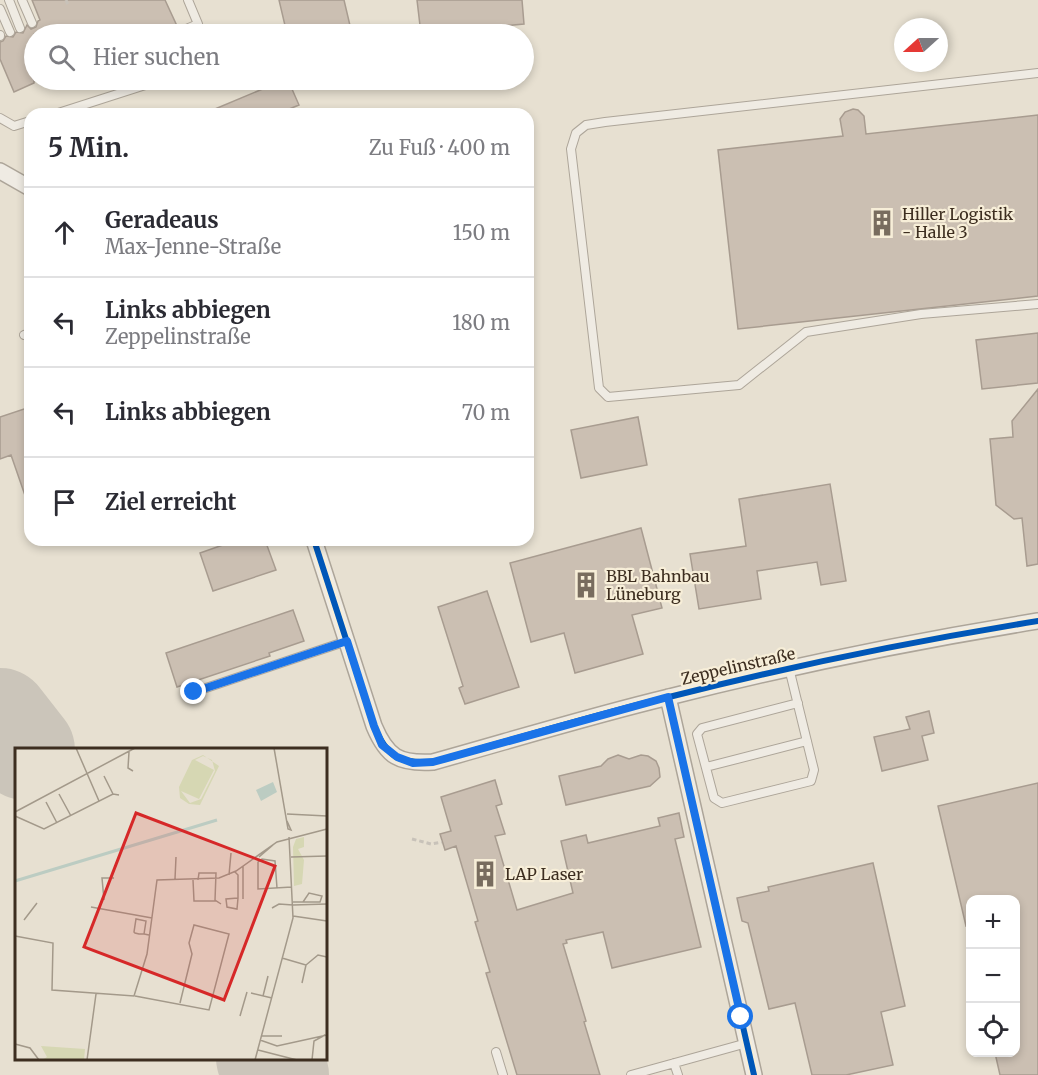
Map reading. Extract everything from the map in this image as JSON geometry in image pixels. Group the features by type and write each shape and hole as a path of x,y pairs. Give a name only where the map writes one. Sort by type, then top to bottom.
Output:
{"street":[{"path":"0,171 24,185"},
{"name":"Zeppelinstraße","path":"316,546 382,745 397,757 413,763 433,762 668,697 789,668 921,640 1038,621"},
{"path":"668,697 754,1075"}],"lane":[{"path":"9,0 20,28"},
{"path":"22,0 32,23"},
{"path":"188,0 198,24"},
{"path":"0,9 10,32"},
{"path":"1038,73 586,125 576,132 572,149 599,388 608,397 739,385 806,332 921,314 1038,304"},
{"path":"74,108 129,90"},
{"path":"0,118 14,126 24,123"},
{"path":"194,692 347,641"},
{"path":"789,668 798,703 814,770 811,781 722,803 714,798 697,734 702,728 798,703"},
{"path":"706,767 807,741"},
{"path":"631,1075 747,1043"},
{"path":"496,1052 503,1075"},
{"path":"674,1063 678,1075"}],"path":[{"path":"66,0 68,5"},
{"path":"411,839 431,844 442,842"}],"building":[{"path":"32,0 165,0 176,24 37,24 40,20"},
{"path":"279,0 344,0 350,24 285,24"},
{"path":"417,0 522,0 524,24 420,24"},
{"path":"24,31 24,88 14,92 0,59 0,42 6,36 13,37 16,32 23,33"},
{"path":"260,90 292,90 299,105 292,108 217,108"},
{"name":"Hiller Logistik - Halle 3","path":"858,110 864,116 866,134 1038,115 1038,296 738,329 718,150 843,136 840,119 845,112"},
{"path":"1038,333 1038,383 982,389 976,340"},
{"path":"1038,389 1038,564 1027,566 1022,518 1014,519 996,505 990,439 1013,437 1012,421"},
{"path":"24,409 24,492 11,455 0,459 0,417"},
{"path":"638,417 647,465 581,478 571,430"},
{"path":"830,484 846,581 821,585 817,562 757,571 761,599 699,609 690,554 746,546 739,499"},
{"name":"BBL Bahnbau Lüneburg","path":"641,528 662,608 632,615 643,654 575,673 564,633 531,642 510,563"},
{"path":"220,546 267,546 276,570 213,591 200,553"},
{"path":"487,591 519,687 465,704 459,688 463,686 438,607"},
{"path":"293,610 304,641 269,653 270,656 177,687 166,653"},
{"path":"929,711 934,733 922,736 928,760 882,771 874,737 910,729 906,717"},
{"path":"618,755 629,759 641,755 648,756 656,761 660,777 650,786 566,805 559,776 601,766 608,759"},
{"path":"495,780 502,804 496,806 505,834 495,836 517,910 573,893 561,841 586,835 588,843 660,826 658,818 679,813 684,837 675,839 701,947 612,968 603,932 566,940 567,943 563,944 600,1075 517,1075 486,973 490,972 475,922 478,921 456,846 445,850 440,834 451,831 441,797"},
{"path":"1038,783 1038,1075 1000,1075 996,1057 1020,1057 1020,895 966,895 966,926 938,806"},
{"path":"873,863 905,1006 881,1012 893,1065 846,1075 812,1075 795,1003 769,1009 748,923 742,921 737,898 769,891 768,887"}],"runway":[{"path":"0,718 23,748"},
{"path":"268,1060 279,1075"}],"cycle path":[{"path":"316,546 374,726 389,752 411,762 433,762 610,712 761,675 945,637 1038,621"},
{"path":"668,697 754,1075"}],"place":[{"name":"Hiller Logistik - Halle 3","path":"882,223"},
{"name":"BBL Bahnbau Lüneburg","path":"586,585"},
{"name":"LAP Laser","path":"485,874"}],"route":[{"path":"194,692 347,641 382,745 397,757 413,763 433,762 668,697 741,1017"}]}
